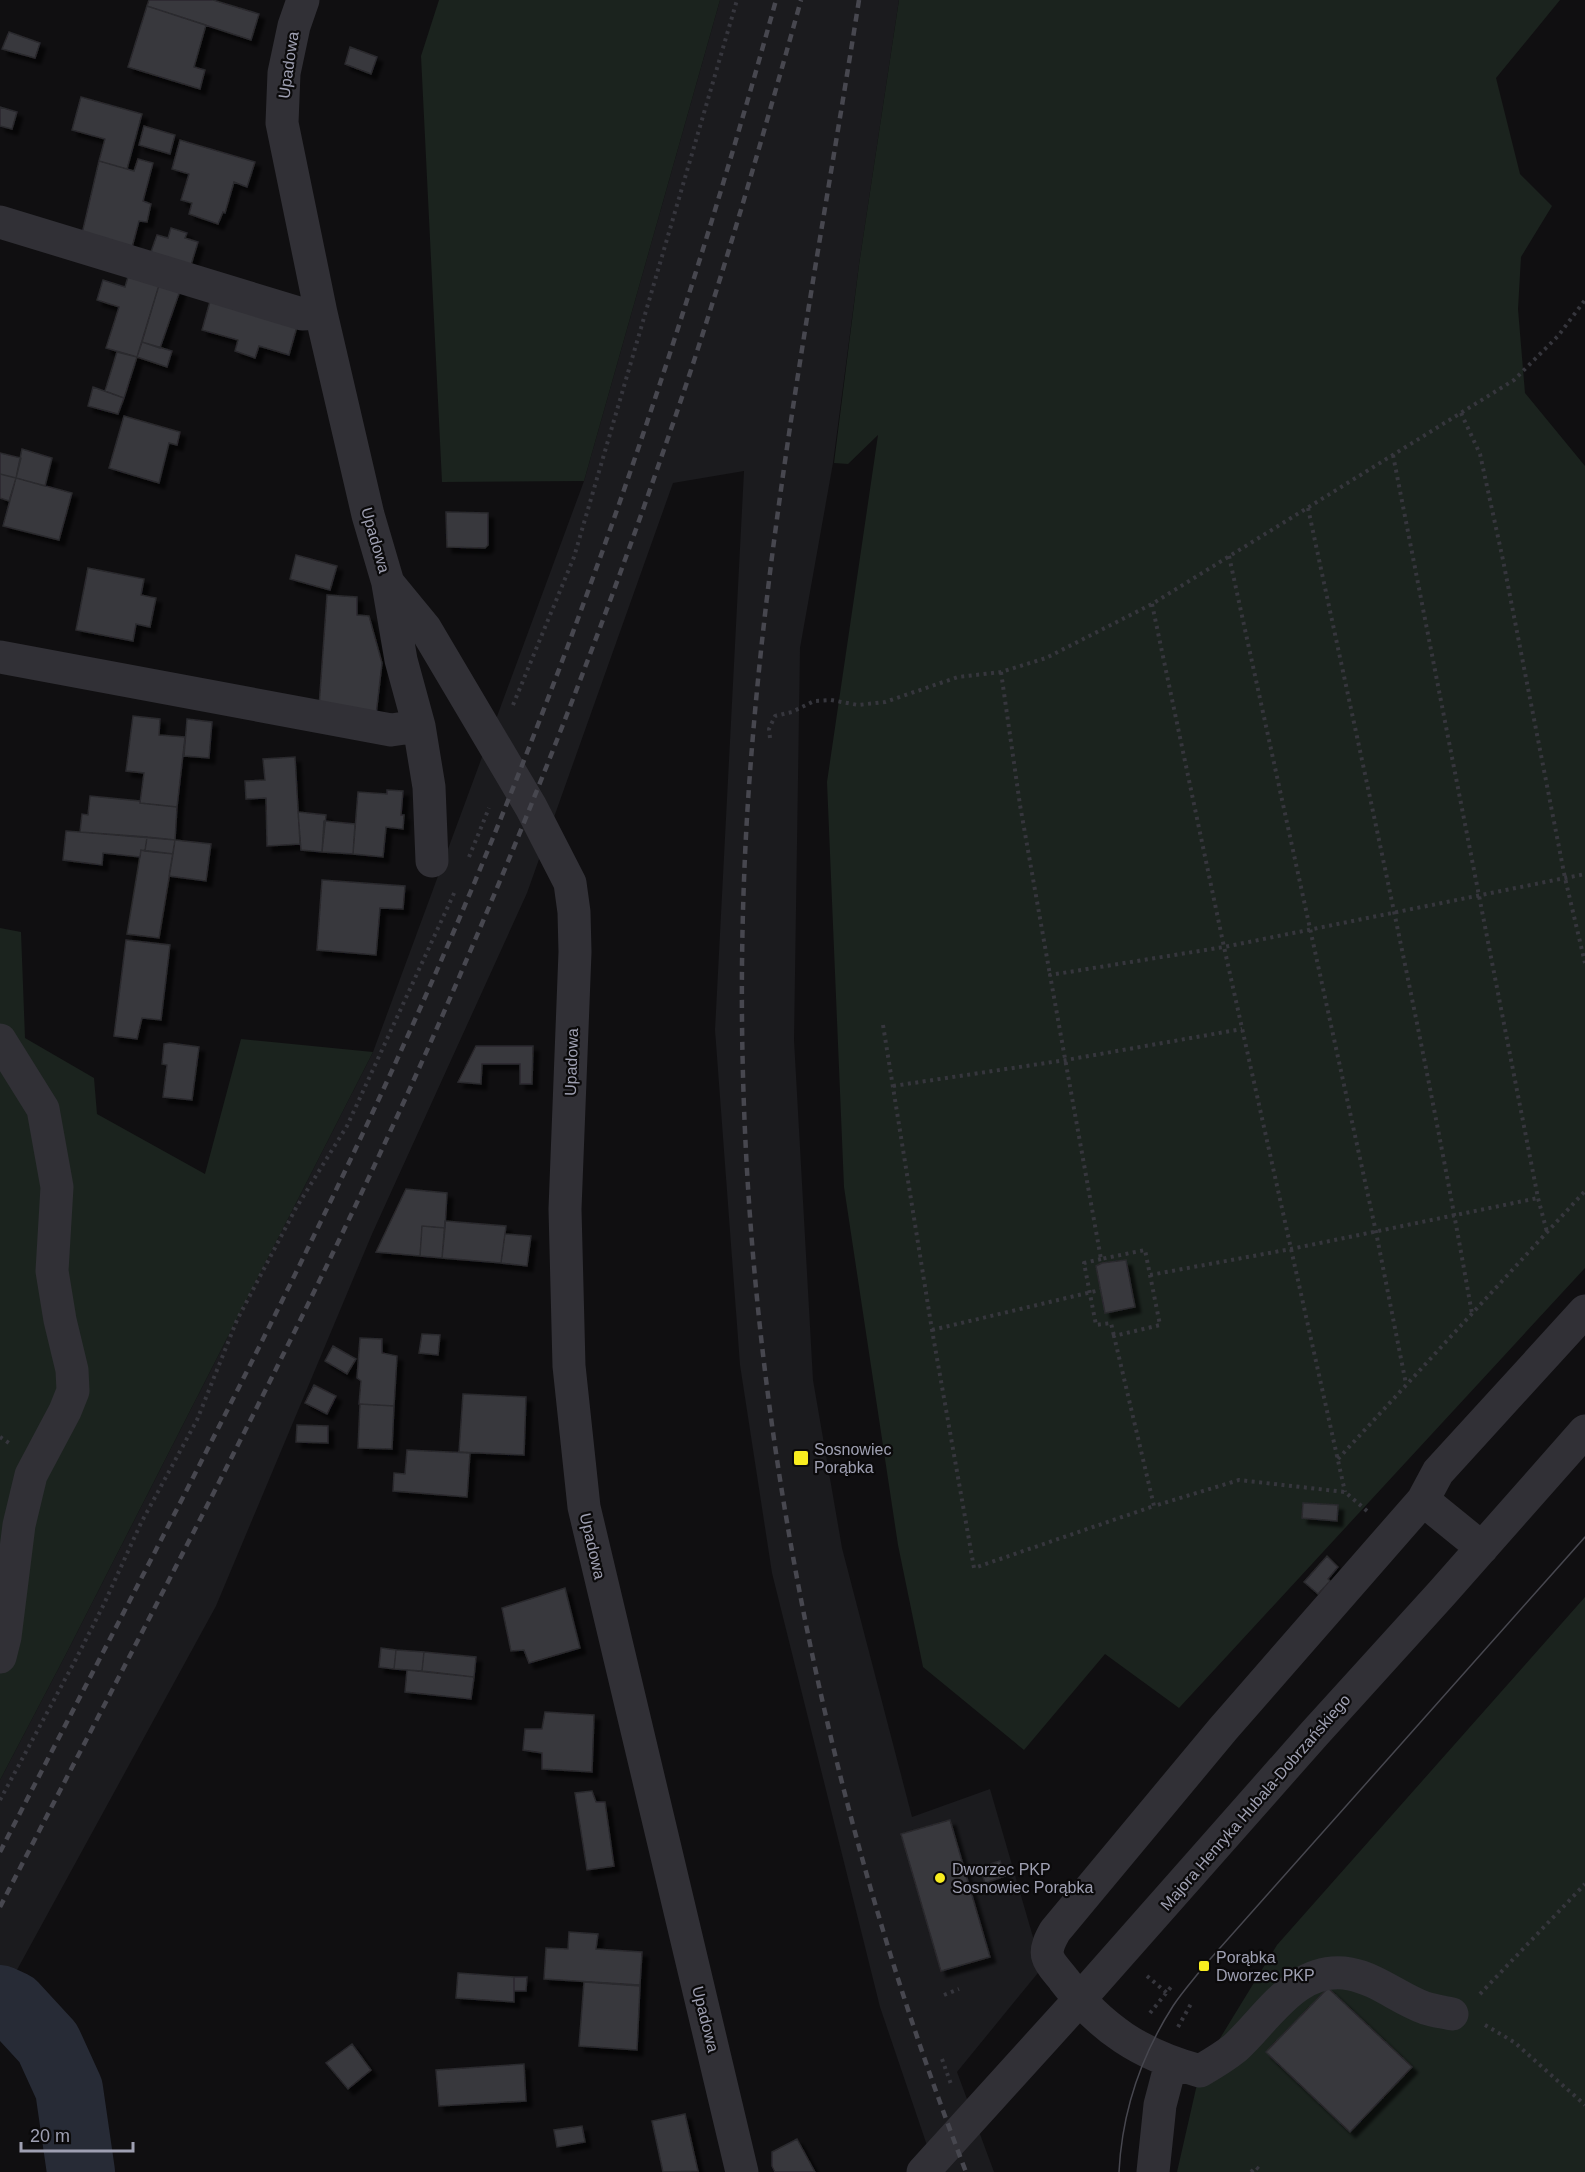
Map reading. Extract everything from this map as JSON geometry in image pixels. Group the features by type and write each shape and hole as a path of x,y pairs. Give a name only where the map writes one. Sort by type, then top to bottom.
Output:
{"street":[{"name":"Upadowa","path":"303,0 294,26 284,73 282,123 321,314 368,515 388,583 425,628 547,836 570,883 574,912 574,974 565,1209 569,1366 584,1507 742,2172"},
{"path":"0,222 302,314 321,314"},
{"path":"388,583 401,660 419,726 429,787 432,861"},
{"path":"0,657 392,730 419,726"},
{"path":"0,1040 43,1109 57,1187 52,1271 60,1320 72,1370 73,1391 31,1475 19,1525 5,1637 0,1657"},
{"path":"1452,2014 1425,2008 1387,1988 1351,1974 1325,1972 1302,1983 1263,2016 1236,2047 1200,2071 1171,2063 1127,2041 1080,2000 1048,1957 1048,1944 1055,1931 1223,1729 1423,1500 1438,1472 1585,1311"},
{"name":"Majora Henryka Hubala-Dobrzańskiego","path":"923,2172 1080,2000 1585,1431"},
{"path":"1423,1500 1482,1548"},
{"path":"1153,2172 1160,2105 1171,2063"}],"path":[{"path":"490,737 509,714 574,557 737,0"},
{"path":"770,738 769,729 775,716 792,712 814,701 831,700 858,705 885,702 957,677 1001,672 1046,658 1152,604 1514,380 1558,336 1585,300"},
{"path":"1461,413 1480,454 1565,878 1585,963"},
{"path":"1393,455 1538,1198 1547,1232"},
{"path":"1308,508 1394,913 1455,1215 1472,1314"},
{"path":"1229,556 1376,1232 1406,1384"},
{"path":"1152,604 1224,947 1345,1492"},
{"path":"1001,672 1020,805 1101,1259"},
{"path":"466,863 506,765"},
{"path":"1050,975 1224,947 1585,874"},
{"path":"0,1800 76,1659 141,1523 197,1420 237,1320 296,1208 347,1126 458,884"},
{"path":"883,1025 932,1330 974,1568 1154,1506 1239,1480 1345,1492 1394,1533"},
{"path":"893,1086 1066,1060 1242,1029"},
{"path":"1338,1459 1585,1191"},
{"path":"1150,1275 1291,1250 1538,1198"},
{"path":"1114,1336 1160,1325 1145,1250 1084,1263 1096,1325 1111,1323 1114,1336 1154,1506"},
{"path":"932,1330 1101,1290"},
{"path":"1452,2014 1473,2001 1585,1884"},
{"path":"1146,1975 1167,1993"},
{"path":"944,1995 959,1989"},
{"path":"1452,2014 1486,2025 1514,2042 1585,2105"},
{"path":"942,2060 954,2093"},
{"path":"1251,2172 1256,2167 1262,2172"}],"shaded area":[{"path":"439,0 720,0 584,481 442,482 421,56"},
{"path":"720,0 899,0 859,265 833,463 800,648 794,1040 813,1380 842,1548 912,1817 990,1789 1042,1968 957,2072 994,2172 936,2172 880,2007 772,1573 740,1365 715,1030 744,471 673,483 527,893 372,1234 216,1606 0,2001 0,1780 373,1052 584,481"},
{"path":"899,0 1560,0 1496,78 1520,174 1552,206 1521,257 1518,309 1525,393 1585,466 1585,1268 1179,1708 1105,1654 1024,1750 923,1667 898,1545 844,1187 827,782 878,435 848,464 834,463 859,265"},
{"path":"0,928 21,932 25,1038 94,1078 97,1114 205,1174 241,1039 373,1052 0,1780"},
{"path":"1585,1597 1585,2172 1177,2172 1200,2071 1277,1945"}],"building":[{"path":"149,0 213,0 259,14 251,40 147,6"},
{"path":"147,6 206,25 194,67 205,70 200,89 128,67"},
{"path":"9,32 40,43 35,58 2,49"},
{"path":"350,47 377,57 371,74 345,64"},
{"path":"81,97 142,114 127,169 99,161 105,139 72,130"},
{"path":"0,107 17,112 12,129 0,126"},
{"path":"144,126 175,135 170,154 139,145"},
{"path":"180,140 255,162 247,187 234,182 225,213 223,212 218,224 189,214 192,203 181,200 189,174 172,169"},
{"path":"138,159 153,163 143,201 151,204 147,222 139,221 131,251 81,238 99,161 134,171"},
{"path":"171,228 187,233 185,238 198,242 191,265 151,252 157,235 168,238"},
{"path":"130,270 159,285 137,357 106,348 119,307 97,300 103,280 125,287"},
{"path":"159,285 182,285 160,348 142,342"},
{"path":"211,298 298,323 289,355 259,346 255,358 235,351 238,340 202,330"},
{"path":"142,342 172,351 167,367 137,357"},
{"path":"117,352 137,357 124,398 105,391"},
{"path":"93,387 124,398 118,414 88,406"},
{"path":"124,416 180,432 177,445 169,443 159,483 109,468"},
{"path":"22,449 52,458 45,486 16,478"},
{"path":"0,453 21,458 16,478 0,474"},
{"path":"0,474 16,478 9,501 0,498"},
{"path":"16,478 72,493 59,540 3,526"},
{"path":"446,512 488,513 488,545 485,548 447,547"},
{"path":"296,555 337,566 330,590 290,579"},
{"path":"88,568 144,579 141,595 156,598 150,627 136,624 133,641 76,630"},
{"path":"327,595 357,597 357,615 369,616 382,663 376,715 319,707"},
{"path":"133,716 160,719 159,735 185,737 177,807 140,803 144,773 126,771"},
{"path":"187,719 212,722 209,758 184,756"},
{"path":"295,757 300,844 267,846 266,798 246,799 245,781 265,780 263,759"},
{"path":"387,790 403,791 401,815 404,815 403,829 386,827 383,857 353,854 358,792 387,794"},
{"path":"90,796 177,807 175,840 80,832 82,814 88,815"},
{"path":"298,812 326,815 322,852 301,850"},
{"path":"324,821 355,824 353,854 322,852"},
{"path":"66,831 147,837 145,851 141,850 140,857 103,853 102,865 63,860"},
{"path":"147,837 175,840 173,854 145,851"},
{"path":"175,840 211,844 206,881 169,876"},
{"path":"141,850 173,854 159,938 127,934"},
{"path":"322,880 405,886 403,909 380,908 376,955 317,950"},
{"path":"126,940 170,945 161,1020 142,1018 137,1039 114,1036"},
{"path":"164,1044 199,1047 192,1100 163,1097 167,1065 162,1064"},
{"path":"476,1046 533,1046 532,1084 520,1084 520,1064 482,1064 481,1084 458,1082"},
{"path":"406,1189 447,1193 445,1228 422,1226 420,1256 376,1252"},
{"path":"445,1221 506,1226 501,1263 442,1258"},
{"path":"422,1226 445,1228 442,1258 420,1256"},
{"path":"505,1234 531,1236 527,1266 501,1263"},
{"path":"1126,1260 1135,1307 1105,1313 1096,1266"},
{"path":"422,1334 440,1335 438,1355 419,1353"},
{"path":"360,1338 382,1339 382,1353 397,1356 394,1406 359,1404 361,1381 357,1378"},
{"path":"333,1346 356,1359 347,1374 325,1361"},
{"path":"314,1385 336,1396 327,1414 305,1403"},
{"path":"463,1394 526,1397 524,1455 459,1452"},
{"path":"360,1404 394,1406 392,1449 358,1448"},
{"path":"297,1425 328,1426 328,1443 296,1442"},
{"path":"407,1450 470,1453 467,1497 393,1491 394,1473 405,1474"},
{"path":"1303,1503 1338,1505 1337,1521 1302,1518"},
{"path":"1327,1556 1338,1567 1328,1579 1330,1581 1318,1594 1304,1582"},
{"path":"565,1588 580,1648 529,1663 524,1650 511,1651 502,1608"},
{"path":"381,1648 396,1650 394,1669 379,1667"},
{"path":"396,1650 424,1652 422,1671 394,1669"},
{"path":"424,1652 476,1657 474,1677 422,1671"},
{"path":"407,1670 474,1677 471,1699 405,1692"},
{"path":"545,1712 594,1715 592,1772 542,1769 542,1753 523,1750 525,1729 542,1729"},
{"path":"592,1791 596,1802 605,1802 614,1866 587,1870 575,1793"},
{"name":"Dworzec PKP Sosnowiec Porąbka","path":"950,1820 990,1957 941,1971 901,1834"},
{"path":"1000,1861 1005,1876 985,1883 980,1867"},
{"path":"569,1932 598,1934 596,1949 642,1952 640,1985 544,1979 546,1948 568,1949"},
{"path":"458,1973 514,1977 514,2002 456,1998"},
{"path":"514,1977 527,1977 526,1991 514,1991"},
{"path":"584,1982 640,1986 637,2050 579,2046"},
{"path":"1328,1988 1412,2067 1350,2132 1266,2052"},
{"path":"352,2044 371,2070 348,2089 326,2063"},
{"path":"524,2064 526,2101 439,2106 436,2070"},
{"path":"685,2114 698,2171 663,2172 652,2121"},
{"path":"582,2126 585,2142 557,2147 554,2130"},
{"path":"797,2139 815,2172 775,2172 772,2166 772,2152"}],"waterway":[{"path":"0,1999 13,2005 48,2043 69,2089 81,2172"}],"tram line":[{"path":"1119,2172 1124,2128 1135,2086 1151,2045 1180,1996 1204,1966 1585,1537"}],"railway":[{"path":"0,1852 252,1362 313,1238 429,988 483,862 566,650 643,436 712,219 776,0"},
{"path":"0,1907 183,1553 302,1316 416,1075 495,893 593,646 680,402 735,230 801,0"},
{"path":"859,0 798,372 761,653 752,747 743,928 744,1110 756,1291 779,1471 811,1650 854,1827 905,2001 966,2172"}],"place":[{"name":"Sosnowiec Porąbka","path":"801,1458"},
{"name":"Dworzec PKP Sosnowiec Porąbka","path":"940,1878"},
{"name":"Porąbka Dworzec PKP","path":"1204,1966"}]}
